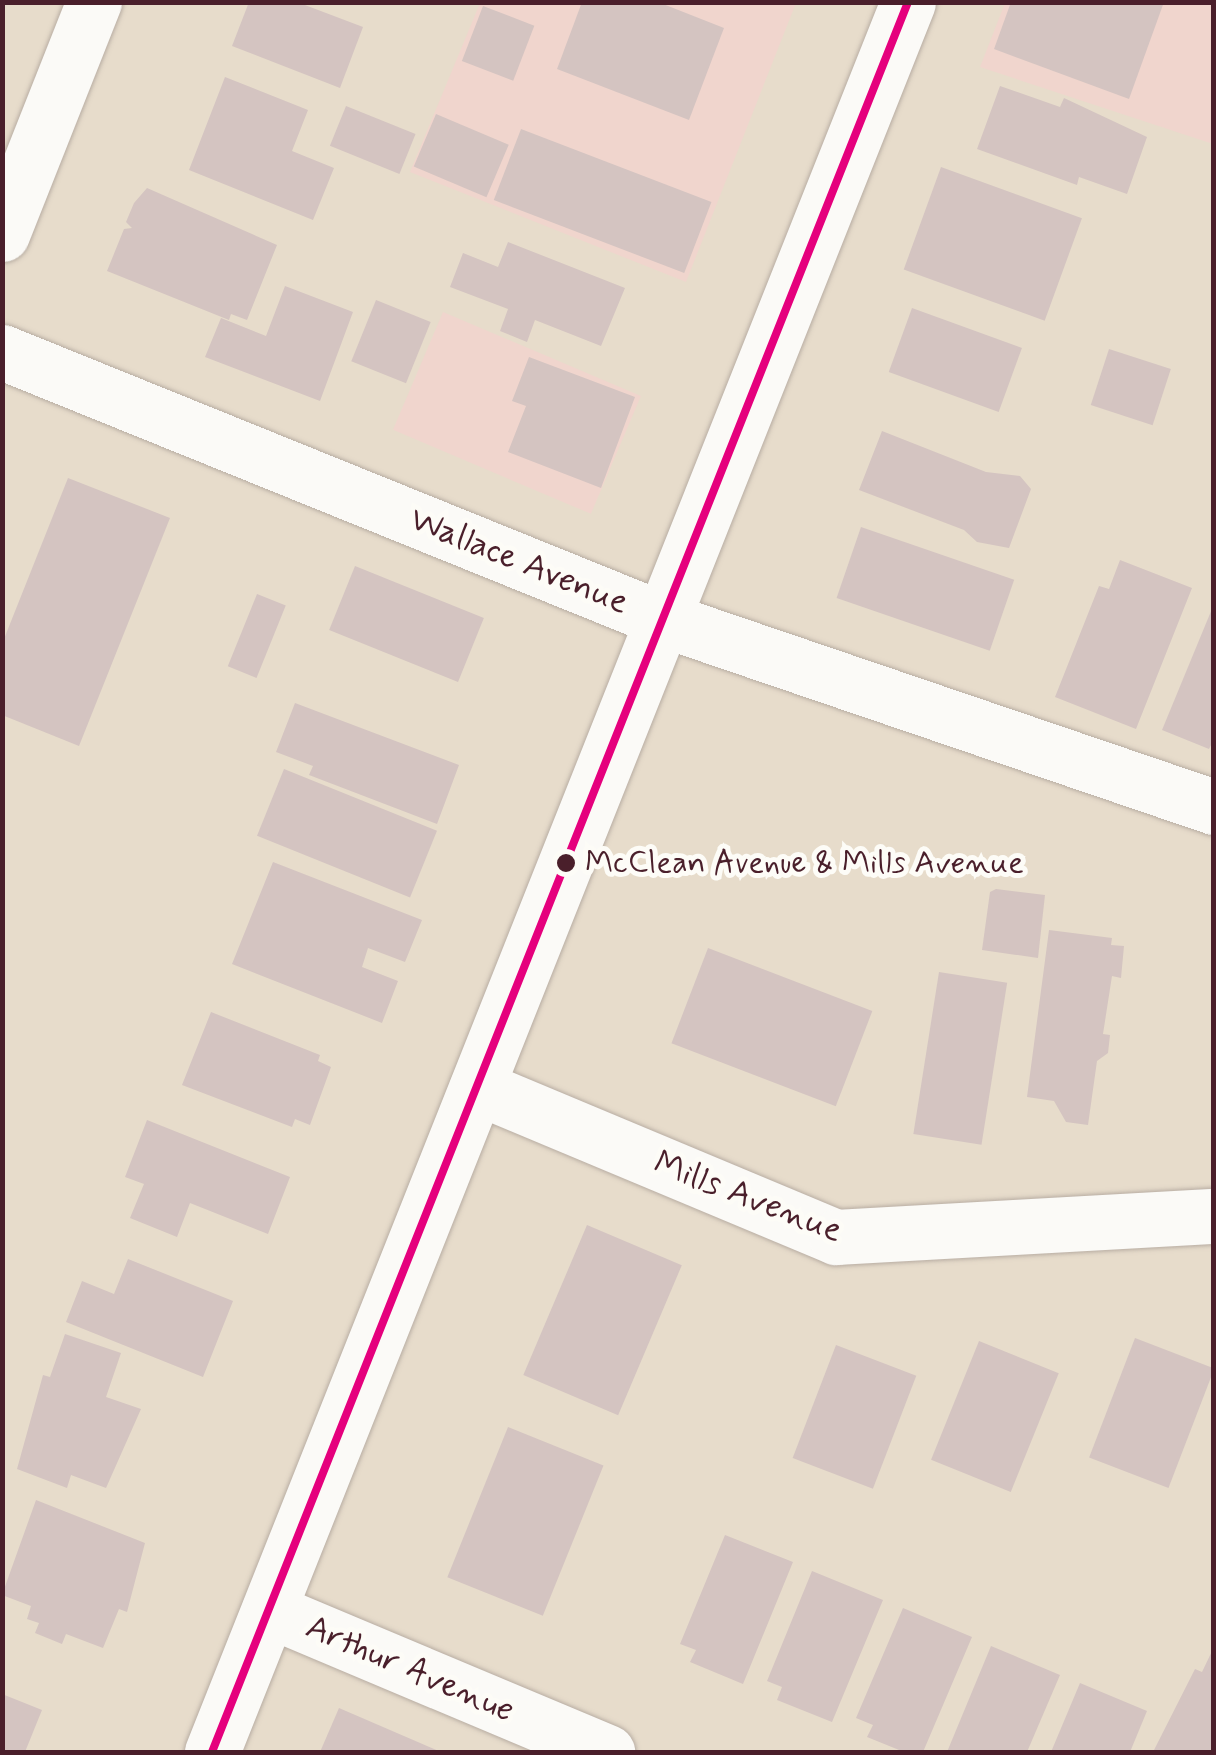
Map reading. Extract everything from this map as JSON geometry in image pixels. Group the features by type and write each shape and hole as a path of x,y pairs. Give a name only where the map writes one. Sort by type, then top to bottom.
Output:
{"street":[{"path":"2,234 94,2"},
{"path":"212,1752 908,2"},
{"name":"Wallace Avenue","path":"2,352 662,619 1214,807"},
{"name":"Mills Avenue","path":"476,1087 836,1237 1214,1216"},
{"name":"Arthur Avenue","path":"269,1610 607,1752"}],"shaded area":[{"path":"480,3 796,3 686,282 410,172"},
{"path":"1005,3 1213,3 1213,144 980,67"},
{"path":"443,312 641,396 591,514 393,430"}],"building":[{"path":"249,2 297,2 363,27 340,88 232,46"},
{"path":"582,2 658,2 724,28 689,120 557,69"},
{"path":"1011,2 1164,2 1129,99 994,49"},
{"path":"483,6 534,26 513,81 462,61"},
{"path":"225,77 308,110 292,151 334,168 313,220 189,170"},
{"path":"1000,86 1060,107 1064,98 1147,137 1127,194 1079,177 1077,185 977,149"},
{"path":"346,106 416,134 399,174 330,146"},
{"path":"436,114 509,145 486,197 414,166"},
{"path":"521,129 711,202 684,273 494,200"},
{"path":"941,167 1082,218 1045,321 904,269"},
{"path":"147,188 277,245 247,320 231,314 229,320 107,271 124,229 132,228 126,222 134,203"},
{"path":"508,242 625,288 601,346 535,320 527,342 500,331 508,309 450,287 463,253 498,267"},
{"path":"285,286 353,312 320,401 205,357 221,318 266,336"},
{"path":"376,300 431,322 406,383 351,361"},
{"path":"912,308 1022,348 999,412 889,372"},
{"path":"1109,349 1171,369 1153,425 1091,405"},
{"path":"529,357 635,397 601,488 508,452 526,406 512,401"},
{"path":"882,431 986,472 1020,476 1031,489 1009,548 977,542 964,530 859,490"},
{"path":"68,478 170,518 79,746 2,715 2,644"},
{"path":"861,527 1014,580 990,651 837,598"},
{"path":"1120,560 1192,588 1136,729 1055,697 1099,586 1109,589"},
{"path":"355,566 484,618 458,682 329,630"},
{"path":"257,594 286,606 257,678 228,666"},
{"path":"1214,604 1214,739 1209,749 1162,730"},
{"path":"295,703 459,765 437,824 309,775 313,766 276,752"},
{"path":"284,769 437,831 410,898 257,836"},
{"path":"273,862 422,920 405,962 368,948 362,967 398,981 382,1023 232,964"},
{"path":"996,889 1045,895 1038,958 982,950 990,892"},
{"path":"1049,930 1112,938 1111,945 1124,946 1121,978 1112,976 1103,1034 1110,1035 1108,1053 1097,1061 1088,1125 1066,1122 1054,1101 1027,1097"},
{"path":"708,948 872,1011 836,1106 671,1043"},
{"path":"939,972 1007,983 981,1145 913,1134"},
{"path":"211,1012 320,1055 318,1061 331,1067 310,1125 295,1119 292,1127 182,1085"},
{"path":"147,1120 290,1177 268,1234 190,1203 177,1237 130,1218 144,1184 125,1177"},
{"path":"587,1225 682,1265 618,1415 523,1375"},
{"path":"128,1259 233,1301 203,1377 66,1322 82,1281 114,1294"},
{"path":"65,1334 121,1353 106,1397 141,1409 106,1488 71,1475 67,1488 17,1469 43,1375 50,1377"},
{"path":"1135,1338 1214,1368 1168,1488 1089,1457"},
{"path":"979,1341 1059,1373 1011,1492 931,1460"},
{"path":"836,1345 916,1376 873,1489 793,1458"},
{"path":"508,1427 603,1466 543,1616 447,1577"},
{"path":"36,1500 145,1543 127,1612 119,1609 103,1648 66,1634 62,1644 35,1633 39,1623 27,1619 31,1606 2,1595"},
{"path":"725,1535 793,1562 743,1684 690,1662 696,1650 680,1644"},
{"path":"812,1571 883,1600 832,1722 777,1700 782,1687 767,1681"},
{"path":"903,1608 972,1637 923,1752 904,1752 867,1737 873,1725 856,1718"},
{"path":"991,1646 1060,1675 1027,1752 947,1752"},
{"path":"1214,1647 1214,1752 1153,1752 1195,1669 1202,1672"},
{"path":"1080,1683 1147,1711 1130,1752 1051,1752"},
{"path":"2,1694 42,1710 25,1752 2,1752"},
{"path":"339,1708 441,1752 320,1752"}],"transit line":[{"path":"212,1752 908,2"}],"place":[{"name":"McClean Avenue & Mills Avenue","path":"566,863"}]}
